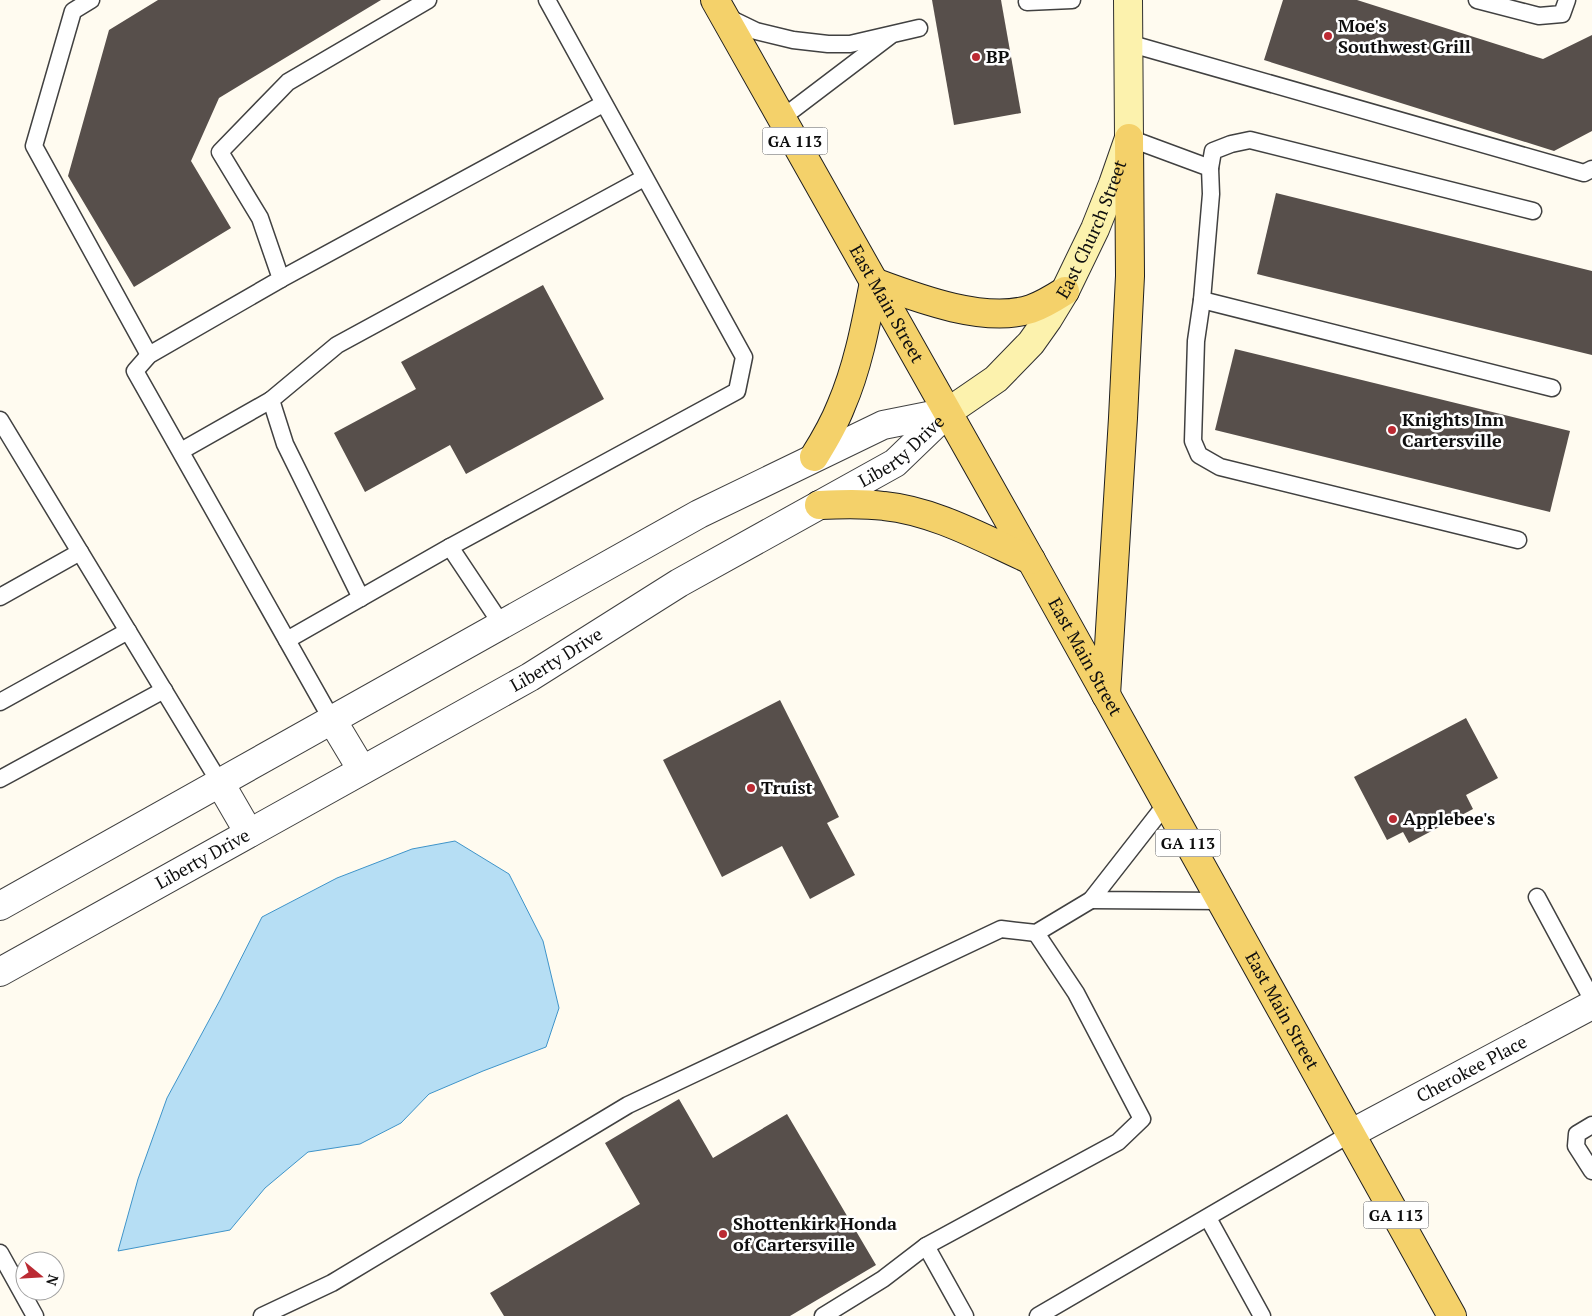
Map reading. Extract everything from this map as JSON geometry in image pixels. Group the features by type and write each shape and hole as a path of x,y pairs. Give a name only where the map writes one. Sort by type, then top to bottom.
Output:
{"main road":[{"name":"East Church Street","path":"948,412 996,379 1031,344 1065,291 1081,262 1095,230 1129,138 1128,0"},
{"name":"East Main Street","path":"719,7 948,412 1452,1316"},
{"path":"1106,695 1130,276 1129,138"},
{"path":"814,458 842,404 860,346 874,282 948,306 997,313 1030,309 1065,291"},
{"path":"819,505 853,504 886,506 918,513 949,523 1030,560"}],"street":[{"name":"Liberty Drive","path":"0,906 699,514 883,424 948,412"},
{"name":"Liberty Drive","path":"0,972 530,677 679,583 895,463 948,412"},
{"path":"332,720 362,770"},
{"path":"220,783 249,833"},
{"name":"Cherokee Place","path":"1350,1134 1592,1005"}],"lane":[{"path":"91,0 73,11 34,146 149,354"},
{"path":"281,279 260,218 220,152 288,82 428,0"},
{"path":"287,640 450,547 737,391 744,357 547,0"},
{"path":"1027,2 1072,0"},
{"path":"1477,0 1540,16 1562,14 1567,0"},
{"path":"719,7 756,30 802,41 828,44 850,44 919,28"},
{"path":"782,118 871,52 892,34"},
{"path":"1128,43 1588,171"},
{"path":"332,720 135,371 149,354 281,279 603,104"},
{"path":"1129,138 1210,168"},
{"path":"1518,540 1220,467 1199,455 1193,441 1196,341 1202,300 1210,194 1210,168 1213,151 1231,144 1250,140 1533,211"},
{"path":"181,452 271,400 337,346 644,178"},
{"path":"1202,300 1552,388"},
{"path":"271,400 285,444 361,598"},
{"path":"0,420 5,439 80,552 220,783"},
{"path":"450,547 502,625"},
{"path":"0,597 80,552"},
{"path":"0,702 128,631"},
{"path":"0,779 164,690"},
{"path":"262,1316 332,1283 628,1105 1001,929 1036,933 1091,900 1166,804"},
{"path":"1537,897 1592,999"},
{"path":"1091,900 1221,901"},
{"path":"823,1316 883,1279 926,1246 1118,1142 1142,1119 1076,993 1036,933"},
{"path":"1592,1125 1577,1134 1576,1146 1592,1171"},
{"path":"1038,1316 1350,1134"},
{"path":"1208,1218 1262,1316"},
{"path":"926,1246 965,1316"},
{"path":"0,1253 35,1316"}],"water":[{"path":"455,841 509,874 543,941 559,1008 546,1047 429,1094 401,1123 360,1144 308,1152 265,1188 230,1230 118,1251 138,1179 167,1098 262,917 337,878 412,849"}],"building":[{"path":"158,0 381,0 219,98 191,161 231,228 134,287 68,176 109,30"},
{"name":"BP","path":"932,0 1001,0 1021,113 954,125"},
{"path":"1283,0 1357,0 1543,59 1592,35 1592,131 1554,151 1264,60"},
{"path":"1276,193 1592,271 1592,355 1257,274"},
{"path":"543,285 604,399 466,474 450,445 365,492 334,433 416,389 401,362"},
{"name":"Knights Inn Cartersville","path":"1235,349 1570,431 1550,512 1215,430"},
{"name":"Truist","path":"780,700 839,817 827,823 855,875 810,899 782,846 722,877 663,760"},
{"path":"1466,718 1498,778 1466,795 1473,809 1409,843 1403,832 1387,840 1354,777"},
{"name":"Shottenkirk Honda of Cartersville","path":"679,1099 713,1158 787,1114 876,1265 790,1316 504,1316 490,1293 640,1204 605,1143"}],"place":[{"name":"Moe's Southwest Grill","path":"1328,36"},
{"name":"BP","path":"976,57"},
{"name":"Knights Inn Cartersville","path":"1392,430"},
{"name":"Truist","path":"751,788"},
{"name":"Applebee's","path":"1393,819"},
{"name":"Shottenkirk Honda of Cartersville","path":"723,1234"}]}
